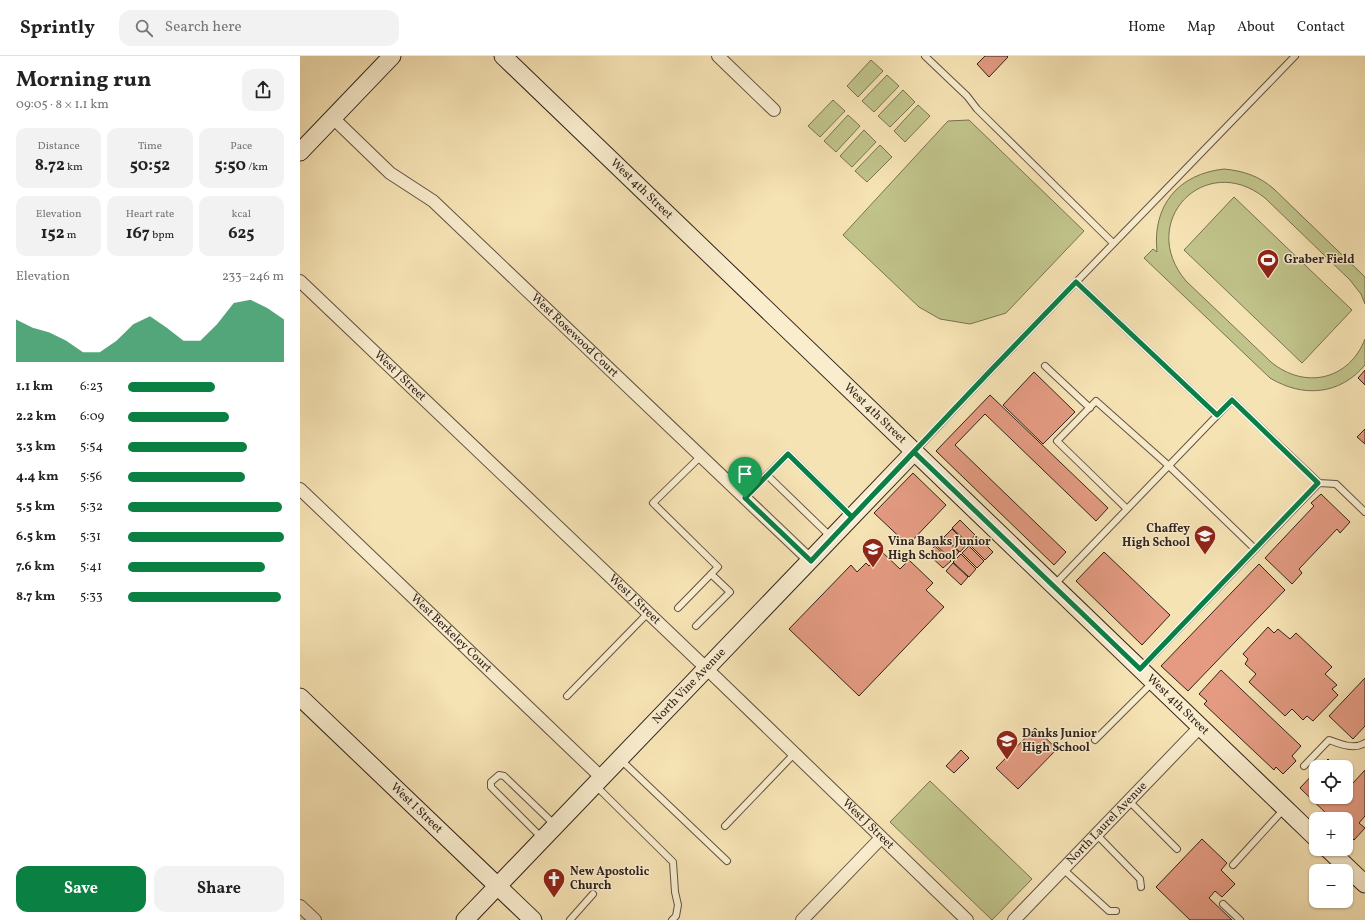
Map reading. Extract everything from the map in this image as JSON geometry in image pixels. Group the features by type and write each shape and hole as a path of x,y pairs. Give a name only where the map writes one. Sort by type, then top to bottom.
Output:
{"main road":[{"path":"300,152 392,56"},
{"name":"West 4th Street","path":"502,56 1309,831"},
{"name":"North Vine Avenue","path":"465,920 914,452"},
{"name":"West I Street","path":"300,698 533,920"},
{"path":"1335,856 1365,884"}],"street":[{"path":"718,56 774,110"},
{"name":"West Rosewood Court","path":"333,118 390,173 433,201 811,561"},
{"name":"West J Street","path":"300,281 706,668 880,838 967,920"},
{"name":"West Berkeley Court","path":"300,489 598,781"},
{"name":"North Laurel Avenue","path":"1014,920 1200,727"},
{"path":"802,920 880,838"},
{"path":"300,906 315,920"}],"lane":[{"path":"925,56 967,96 977,109 1113,243"},
{"path":"914,452 1113,243 1295,56"},
{"path":"1076,282 1217,415"},
{"path":"1045,366 1090,408"},
{"path":"1053,586 1232,400 1318,483 1336,484 1365,512"},
{"path":"1127,509 1057,441 1096,401 1169,466 1255,549"},
{"path":"745,498 788,454 852,517"},
{"path":"678,608 718,567 653,503 701,456"},
{"path":"767,475 832,538"},
{"path":"1140,669 1318,483"},
{"path":"696,626 730,592 711,574"},
{"path":"567,696 648,613"},
{"path":"1095,740 1153,682"},
{"path":"1304,766 1329,740 1346,746 1362,745 1365,743"},
{"path":"725,826 794,754"},
{"path":"620,759 727,861"},
{"path":"543,839 491,787 491,782 499,775 504,776 555,826"},
{"path":"598,781 673,862 675,892 678,905 676,916 672,920"},
{"path":"1129,801 1177,849"},
{"path":"1233,864 1285,808"},
{"path":"1096,834 1140,879 1140,887"},
{"path":"1063,868 1109,911 1116,910"},
{"path":"570,920 593,894"},
{"path":"1223,904 1240,920"}],"green space":[{"path":"871,60 883,71 858,97 847,86"},
{"path":"887,75 899,86 874,112 862,101"},
{"path":"903,90 915,102 890,127 878,116"},
{"path":"833,100 845,111 820,137 808,126"},
{"path":"918,105 930,116 905,142 894,131"},
{"path":"848,115 860,126 836,152 824,141"},
{"path":"969,120 1084,231 1006,313 970,324 940,319 919,307 843,235 948,121"},
{"path":"864,130 876,142 852,167 840,156"},
{"path":"880,145 892,157 867,182 855,171"},
{"path":"1224,169 1251,175 1274,189 1365,277 1365,304 1361,294 1350,280 1265,198 1242,185 1220,182 1200,188 1184,199 1173,216 1169,236 1173,259 1186,281 1271,362 1284,371 1298,376 1311,378 1337,372 1348,364 1358,353 1365,339 1365,365 1355,375 1333,388 1308,391 1295,389 1270,378 1144,258 1153,249 1157,252 1159,220 1171,195 1181,185 1193,178 1208,172"},
{"name":"Graber Field","path":"1234,197 1352,310 1302,363 1184,250"},
{"path":"930,781 1032,879 992,920 890,822"}],"building":[{"path":"985,56 1008,57 989,77 977,64"},
{"path":"1365,370 1365,385 1358,378"},
{"path":"1034,372 1075,412 1043,444 1003,405"},
{"path":"990,395 1108,508 1096,521 985,414 955,445 1066,552 1054,565 936,451"},
{"path":"1365,429 1365,444 1357,437"},
{"path":"913,473 946,505 908,545 874,513"},
{"path":"1321,494 1350,522 1340,533 1337,529 1299,569 1302,573 1292,584 1265,558 1314,506 1311,503"},
{"path":"960,520 975,535 968,543 952,528"},
{"path":"952,529 967,544 960,552 944,537"},
{"path":"978,537 993,552 985,560 970,545"},
{"path":"944,538 959,552 952,560 936,545"},
{"path":"935,546 951,561 943,568 928,554"},
{"path":"969,546 984,561 977,568 962,553"},
{"path":"882,552 900,569 909,560 933,583 926,590 944,607 859,696 789,629 851,565 857,572 866,563 869,566"},
{"path":"1104,552 1170,615 1142,645 1076,581"},
{"path":"961,554 976,569 969,577 953,562"},
{"path":"953,563 968,577 961,585 946,571"},
{"path":"1259,564 1285,590 1188,691 1161,666"},
{"path":"1268,627 1274,633 1278,629 1290,639 1296,633 1332,667 1325,674 1337,685 1332,689 1338,695 1313,721 1307,716 1303,720 1292,709 1285,716 1249,682 1256,674 1245,664 1248,659 1243,654"},
{"path":"1221,670 1301,746 1292,756 1296,761 1283,774 1276,767 1274,770 1204,704 1207,701 1199,694"},
{"path":"1365,678 1365,726 1353,739 1329,716"},
{"path":"1035,728 1057,749 1018,789 996,768"},
{"path":"961,750 969,758 954,773 946,766"},
{"path":"1365,770 1365,816 1359,823 1365,828 1354,840 1353,812 1325,812 1317,804 1353,804 1353,783"},
{"path":"1309,778 1309,797 1300,788"},
{"path":"1202,839 1227,863 1221,870 1235,884 1222,897 1215,891 1209,898 1232,920 1190,920 1156,887"}],"place":[{"name":"Graber Field","path":"1268,280"},
{"name":"Chaffey High School","path":"1205,556"},
{"name":"Vina Banks Junior High School","path":"873,568"},
{"name":"Danks Junior High School","path":"1007,760"},
{"name":"New Apostolic Church","path":"554,898"}],"route":[{"path":"1076,282 1217,415 1232,400 1318,483 1140,669 914,452 811,561 745,498 788,454 852,517 1076,282"}]}
